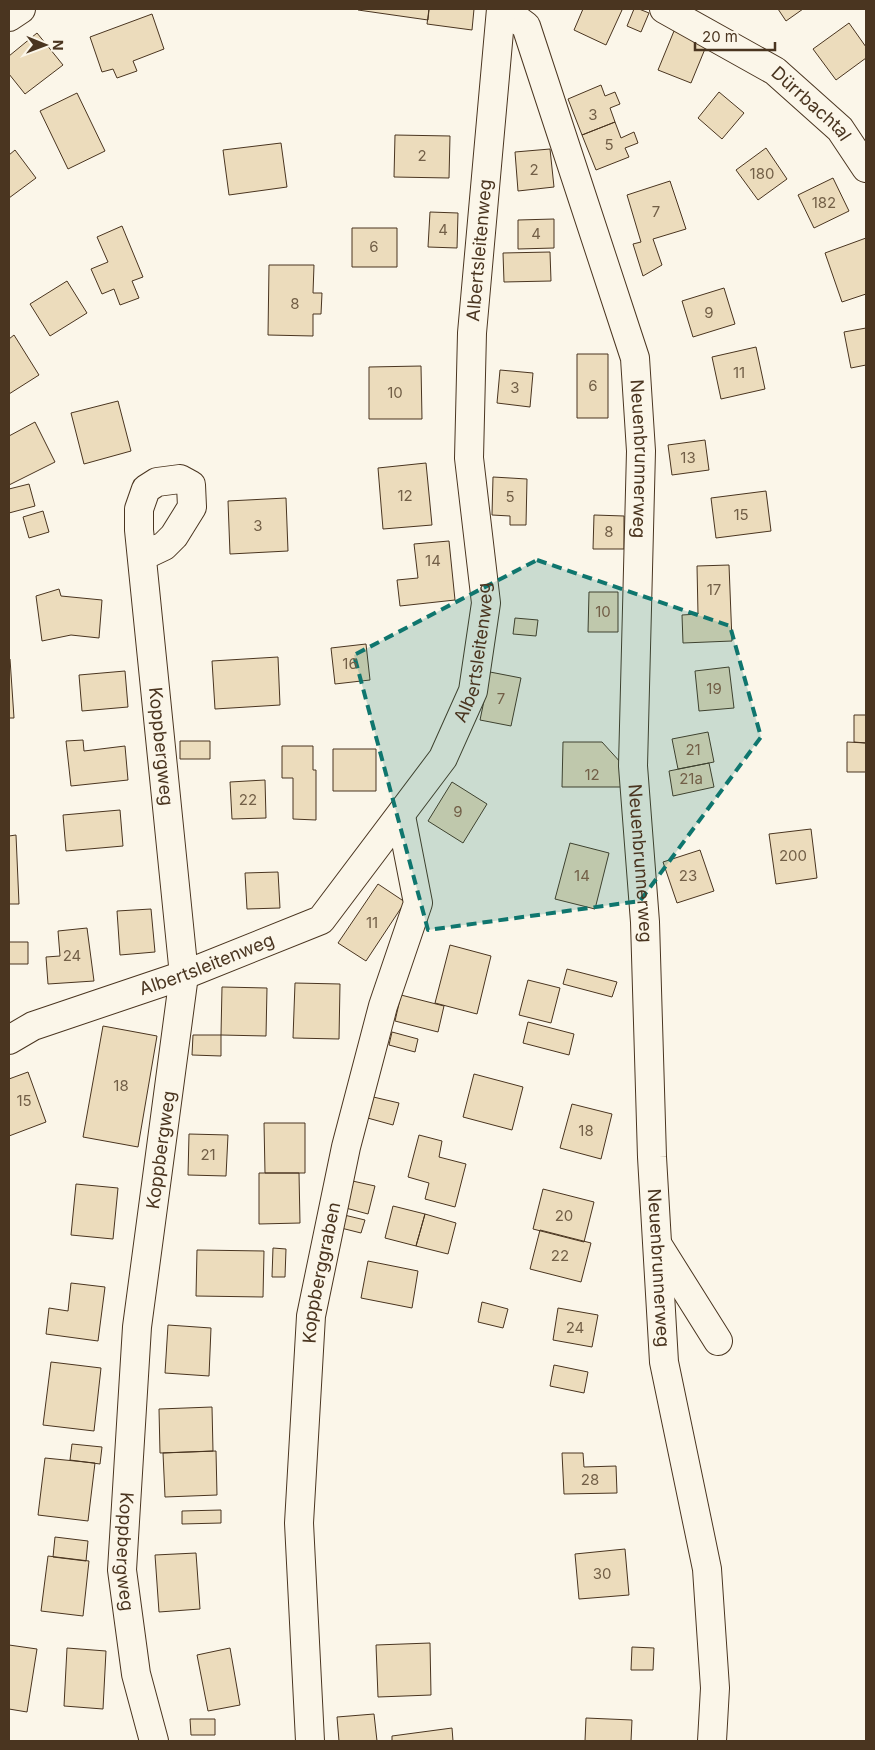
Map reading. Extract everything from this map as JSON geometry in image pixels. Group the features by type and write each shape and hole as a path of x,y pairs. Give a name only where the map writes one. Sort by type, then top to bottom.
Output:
{"street":[{"path":"9,18 21,9"},
{"name":"Albertsleitenweg","path":"9,1040 33,1026 184,975 321,920 443,758 473,691 486,603 469,458 471,343 502,9"},
{"name":"Neuenbrunnerweg","path":"502,9 526,26 634,358 641,451 633,766 645,922 652,1158 664,1362 707,1569 715,1688 712,1741"},
{"name":"Dürrbachtal","path":"664,9 775,71 840,129 866,168"},
{"name":"Koppbergweg","path":"143,556 184,975 137,1328 122,1570 136,1674 154,1741"},
{"name":"Koppberggraben","path":"310,1741 299,1523 311,1316 346,1147 384,1006 418,903 400,816"},
{"path":"657,1244 718,1341"}],"highlighted area":[{"path":"537,560 730,626 761,737 640,901 428,930 354,655"}],"building":[{"path":"358,9 429,9 428,20"},
{"path":"429,9 474,9 472,30 427,24"},
{"path":"583,9 622,10 606,45 574,30"},
{"path":"634,9 649,13 641,32 627,26"},
{"path":"778,9 803,9 786,21"},
{"path":"152,14 164,49 133,61 137,71 117,78 113,69 102,72 90,37"},
{"path":"849,23 866,47 866,58 836,80 813,49"},
{"path":"674,31 707,44 691,83 658,70"},
{"path":"37,33 63,65 25,94 9,74 9,56"},
{"path":"601,85 605,96 615,92 620,104 610,108 615,122 582,135 568,99"},
{"path":"719,92 744,113 722,139 698,118"},
{"path":"77,93 105,151 68,169 40,111"},
{"path":"615,122 621,138 634,132 638,143 625,148 629,157 596,170 582,135"},
{"path":"395,135 450,136 449,178 394,177"},
{"path":"281,143 287,187 229,195 223,150"},
{"path":"766,148 787,179 758,200 736,170"},
{"path":"550,149 554,187 518,191 515,152"},
{"path":"15,150 36,178 9,198 9,155"},
{"path":"833,178 849,211 814,228 798,195"},
{"path":"670,181 686,229 653,239 662,265 643,276 633,244 641,242 627,195"},
{"path":"430,212 458,213 457,248 428,247"},
{"path":"554,219 554,248 518,249 518,220"},
{"path":"122,226 143,277 132,281 139,298 120,305 114,289 102,294 91,269 108,262 97,237"},
{"path":"352,228 397,228 397,267 352,267"},
{"path":"866,238 866,294 842,302 825,253"},
{"path":"550,252 551,281 504,282 503,253"},
{"path":"269,265 314,265 313,293 322,293 321,314 313,314 313,336 268,335"},
{"path":"67,281 87,313 50,336 30,304"},
{"path":"724,288 735,324 693,337 682,301"},
{"path":"866,328 866,365 851,368 844,332"},
{"path":"14,335 39,375 9,394 9,339"},
{"path":"756,347 765,389 721,399 712,357"},
{"path":"577,354 608,354 608,418 577,418"},
{"path":"421,366 422,419 369,419 369,367"},
{"path":"500,370 533,373 530,407 497,403"},
{"path":"118,401 131,451 84,464 71,413"},
{"path":"35,422 55,462 9,485 9,436"},
{"path":"705,440 709,470 672,475 668,445"},
{"path":"426,463 432,525 383,529 378,468"},
{"path":"493,477 527,479 526,525 510,525 510,516 492,515"},
{"path":"29,484 35,506 9,513 9,489"},
{"path":"766,491 771,531 716,538 711,498"},
{"path":"286,498 288,551 230,554 228,501"},
{"path":"43,511 49,532 29,538 23,517"},
{"path":"594,515 624,516 624,549 593,549"},
{"path":"449,541 455,600 400,606 397,580 418,578 414,544"},
{"path":"729,565 732,641 683,643 682,615 698,614 697,566"},
{"path":"59,589 61,596 102,600 99,638 71,635 42,641 36,596"},
{"path":"589,592 618,592 618,632 588,632"},
{"path":"515,618 538,620 536,636 513,634"},
{"path":"366,644 370,680 335,684 331,648"},
{"path":"278,657 280,705 215,709 212,661"},
{"path":"10,659 14,718 9,718"},
{"path":"729,667 734,708 699,711 695,671"},
{"path":"125,671 128,707 82,711 79,675"},
{"path":"490,672 521,678 511,726 480,720"},
{"path":"854,715 866,715 866,743 854,742"},
{"path":"708,732 714,762 678,769 672,739"},
{"path":"83,740 84,751 125,746 128,780 71,786 66,741"},
{"path":"180,741 210,741 210,759 180,759"},
{"path":"563,742 602,742 622,764 621,787 562,787"},
{"path":"847,742 866,743 866,772 847,772"},
{"path":"282,746 313,746 313,770 316,770 316,820 293,819 293,778 282,778"},
{"path":"333,749 376,749 376,791 333,791"},
{"path":"709,763 714,787 673,796 669,771"},
{"path":"265,780 266,818 232,819 230,782"},
{"path":"452,782 487,804 463,843 428,821"},
{"path":"120,810 123,846 66,851 63,815"},
{"path":"811,829 817,878 776,884 769,834"},
{"path":"16,835 19,904 9,904 9,836"},
{"path":"570,843 609,853 595,909 555,899"},
{"path":"700,850 714,891 677,903 663,862"},
{"path":"278,872 280,908 247,909 245,873"},
{"path":"378,884 405,902 366,961 338,943"},
{"path":"151,909 155,952 120,955 117,911"},
{"path":"87,928 94,981 48,984 46,957 60,956 58,931"},
{"path":"9,942 28,942 28,964 9,964"},
{"path":"450,945 491,956 477,1014 435,1003"},
{"path":"567,969 617,982 612,997 563,984"},
{"path":"528,980 560,988 551,1023 519,1015"},
{"path":"295,983 340,984 339,1039 293,1038"},
{"path":"222,987 267,988 266,1036 221,1035"},
{"path":"401,995 444,1006 438,1032 395,1021"},
{"path":"528,1022 574,1034 569,1055 523,1043"},
{"path":"103,1026 157,1036 138,1147 83,1137"},
{"path":"392,1032 418,1039 415,1052 389,1045"},
{"path":"193,1035 221,1035 221,1056 192,1055"},
{"path":"28,1072 46,1122 9,1136 9,1079"},
{"path":"474,1074 523,1087 512,1130 463,1117"},
{"path":"369,1096 399,1103 393,1125 364,1117"},
{"path":"572,1104 612,1114 601,1159 560,1148"},
{"path":"264,1123 305,1123 305,1173 265,1173"},
{"path":"189,1134 228,1135 226,1176 188,1175"},
{"path":"419,1135 442,1141 439,1157 466,1164 455,1207 425,1199 429,1183 408,1177"},
{"path":"259,1173 299,1173 300,1223 259,1224"},
{"path":"348,1180 375,1186 368,1214 342,1207"},
{"path":"76,1184 118,1188 113,1239 71,1235"},
{"path":"543,1189 594,1202 584,1242 533,1229"},
{"path":"393,1206 425,1214 416,1246 385,1238"},
{"path":"340,1214 365,1220 361,1233 337,1227"},
{"path":"425,1214 456,1223 448,1254 416,1246"},
{"path":"540,1230 591,1243 581,1282 530,1269"},
{"path":"273,1248 286,1249 285,1277 272,1277"},
{"path":"197,1250 264,1251 263,1297 196,1296"},
{"path":"368,1261 418,1271 412,1308 361,1298"},
{"path":"71,1283 105,1287 98,1341 46,1334 49,1308 68,1311"},
{"path":"482,1302 508,1309 503,1328 478,1322"},
{"path":"558,1308 598,1315 592,1347 553,1340"},
{"path":"168,1325 211,1328 209,1376 165,1373"},
{"path":"51,1362 101,1368 94,1431 43,1425"},
{"path":"554,1365 588,1372 584,1393 550,1386"},
{"path":"212,1407 213,1451 160,1453 159,1409"},
{"path":"72,1444 102,1447 100,1464 70,1460"},
{"path":"216,1451 217,1495 165,1497 163,1453"},
{"path":"562,1453 583,1453 584,1467 616,1466 617,1493 564,1494"},
{"path":"45,1458 95,1463 88,1521 38,1515"},
{"path":"221,1510 221,1523 182,1524 182,1511"},
{"path":"55,1537 88,1541 86,1561 53,1557"},
{"path":"625,1549 629,1595 579,1599 575,1554"},
{"path":"196,1553 200,1609 159,1612 155,1555"},
{"path":"48,1556 89,1561 83,1616 41,1611"},
{"path":"430,1643 431,1695 378,1697 376,1645"},
{"path":"9,1645 37,1649 27,1712 9,1709"},
{"path":"632,1647 654,1648 653,1670 631,1670"},
{"path":"67,1648 106,1651 103,1709 64,1706"},
{"path":"230,1648 240,1705 208,1711 197,1655"},
{"path":"374,1714 377,1741 339,1741 337,1717"},
{"path":"586,1718 632,1720 631,1741 585,1741"},
{"path":"190,1719 215,1719 215,1735 191,1735"},
{"path":"452,1728 453,1741 392,1741 392,1736"}]}
